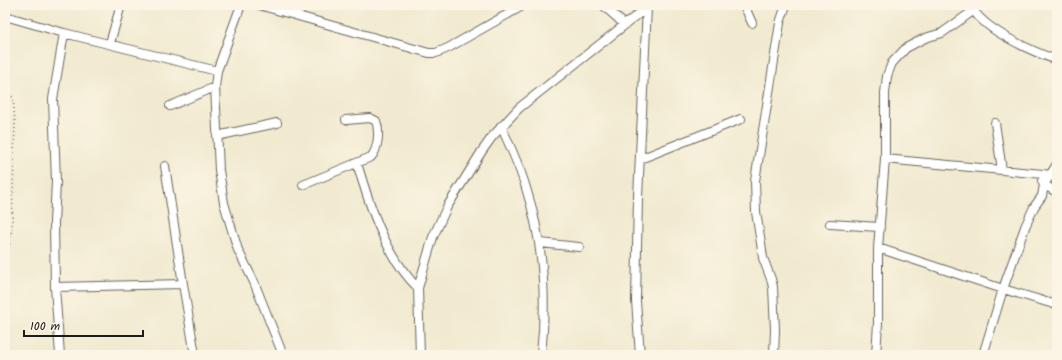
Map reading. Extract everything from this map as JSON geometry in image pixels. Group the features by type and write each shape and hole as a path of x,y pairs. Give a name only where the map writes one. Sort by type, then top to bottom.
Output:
{"street":[{"path":"110,43 121,5"},
{"path":"241,5 218,71 215,87 221,189 234,237 283,355"},
{"path":"259,5 429,53 436,53 448,48 520,6"},
{"path":"602,5 624,24"},
{"path":"744,5 752,23"},
{"path":"774,355 773,287 763,258 756,212 756,180 780,23 786,5"},
{"path":"420,355 418,288 433,237 447,206 492,137 501,126 530,98 648,6"},
{"path":"640,355 636,301 640,159 648,6"},
{"path":"876,355 878,315 878,248 885,160 885,85 892,63 906,48 942,32 972,8 984,22 1010,39 1040,54 1057,60"},
{"path":"5,16 218,71"},
{"path":"60,355 55,287 54,223 56,182 53,99 64,32"},
{"path":"170,106 215,87"},
{"path":"303,185 371,157 374,154 377,123 374,119 346,120"},
{"path":"640,159 740,119"},
{"path":"217,136 277,123"},
{"path":"995,123 1002,170"},
{"path":"501,126 526,189 540,243 544,306 541,355"},
{"path":"885,160 1053,176"},
{"path":"357,163 368,199 379,226 400,267 418,288"},
{"path":"983,355 1003,289 1025,227 1034,207 1042,196 1044,185 1053,176 1057,163"},
{"path":"165,166 183,284 196,355"},
{"path":"1037,174 1044,185 1056,189"},
{"path":"1042,196 1056,189"},
{"path":"830,224 880,227"},
{"path":"540,243 579,247"},
{"path":"878,248 1057,305"},
{"path":"55,287 183,284"}],"path":[{"path":"5,94 10,94 13,98 15,121 12,227 5,274"}]}
